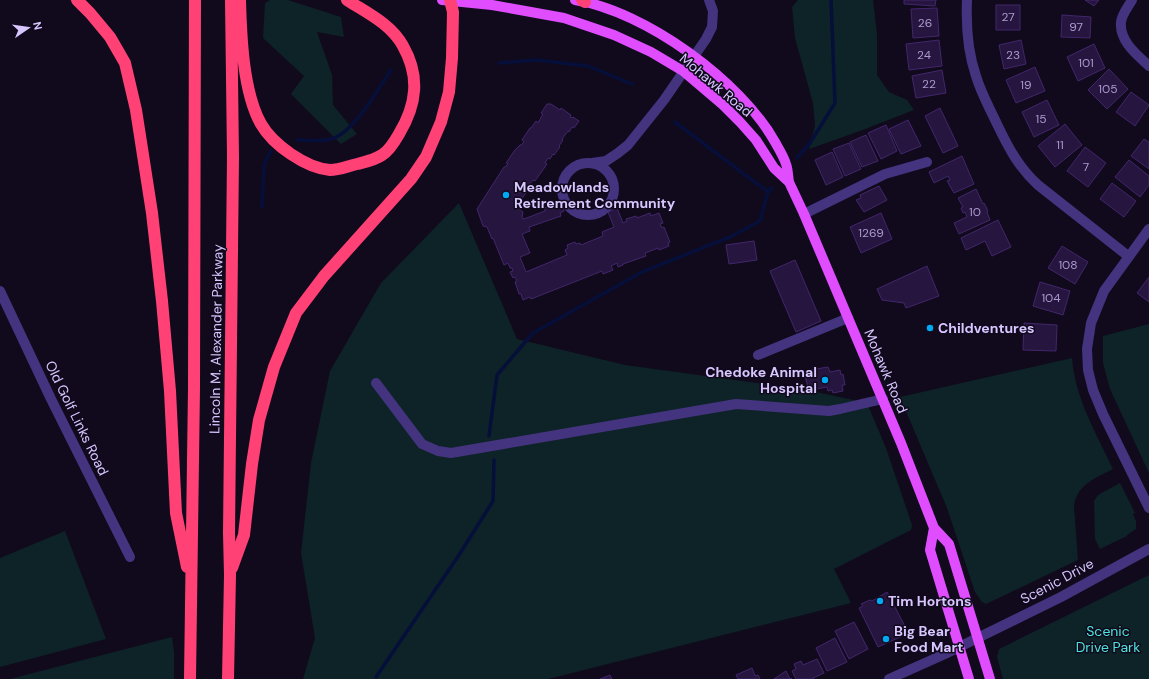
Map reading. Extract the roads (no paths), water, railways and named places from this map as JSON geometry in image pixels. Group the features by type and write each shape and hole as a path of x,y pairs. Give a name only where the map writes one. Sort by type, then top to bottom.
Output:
{"highway":[{"path":"77,0 90,12 110,37 125,62 136,110 152,213 162,301 170,391 176,513 192,593"},
{"name":"Lincoln M. Alexander Parkway","path":"228,679 233,157 231,0"},
{"path":"240,0 245,70 252,104 262,125 274,140 292,154 311,166 331,170 364,163 383,155 395,141 404,126 412,106 415,84 412,66 402,44 388,28 366,11 347,0"},
{"path":"230,575 244,535 252,464 259,420 274,366 296,313 324,276 411,179 426,156 441,122 449,92 452,58 453,12 448,0"},
{"name":"Lincoln M. Alexander Parkway","path":"190,679 192,593 194,3"}],"main road":[{"name":"Mohawk Road","path":"448,0 492,5 564,18 614,35 651,52 683,72 723,105 756,140 774,168 788,182 804,214 883,399 934,528 949,544 990,679"},
{"name":"Mohawk Road","path":"581,1 629,17 665,36 694,56 739,94 760,119 773,138 786,164 788,182"},
{"path":"934,528 930,550 969,679"}],"street":[{"path":"618,153 613,167 614,192 611,201 606,208 598,213 589,215 580,214 572,210 564,200 562,190 563,181 567,173 574,166 583,163 606,161 628,144 664,100 706,39 712,27 713,11 710,0"},
{"path":"967,0 966,10 969,44 976,76 1006,143 1016,161 1035,182 1128,256"},
{"path":"1132,0 1122,18 1122,32 1130,47 1149,66"},
{"path":"804,214 885,174 927,162"},
{"path":"592,163 601,166 608,172 613,180"},
{"path":"1149,229 1104,291 1094,311 1089,329 1087,356 1090,380 1093,390 1103,414 1149,508"},
{"name":"Old Golf Links Road","path":"0,291 51,399 130,557"},
{"path":"758,355 848,318"},
{"path":"376,383 422,444 438,451 451,453 736,404 829,411 883,399"},
{"name":"Scenic Drive","path":"889,679 1061,597 1149,549"}],"waterway":[{"path":"797,158 810,143 835,103 831,0"},
{"path":"499,63 537,60 588,66 632,84"},
{"path":"297,140 314,141 331,139 348,129 364,110 391,70"},
{"path":"675,122 768,192"},
{"path":"262,207 264,164 271,151"},
{"path":"489,436 497,375 533,333 642,272 730,237 760,221 768,192 772,188"},
{"path":"376,677 459,555 493,501 494,460"}],"place":[{"name":"Meadowlands Retirement Community","path":"506,195"},
{"name":"Childventures","path":"930,328"},
{"name":"Chedoke Animal Hospital","path":"825,380"},
{"name":"Tim Hortons","path":"880,601"},
{"name":"Big Bear Food Mart","path":"886,639"}],"park label":[{"name":"Scenic Drive Park","path":"1108,640"}]}
